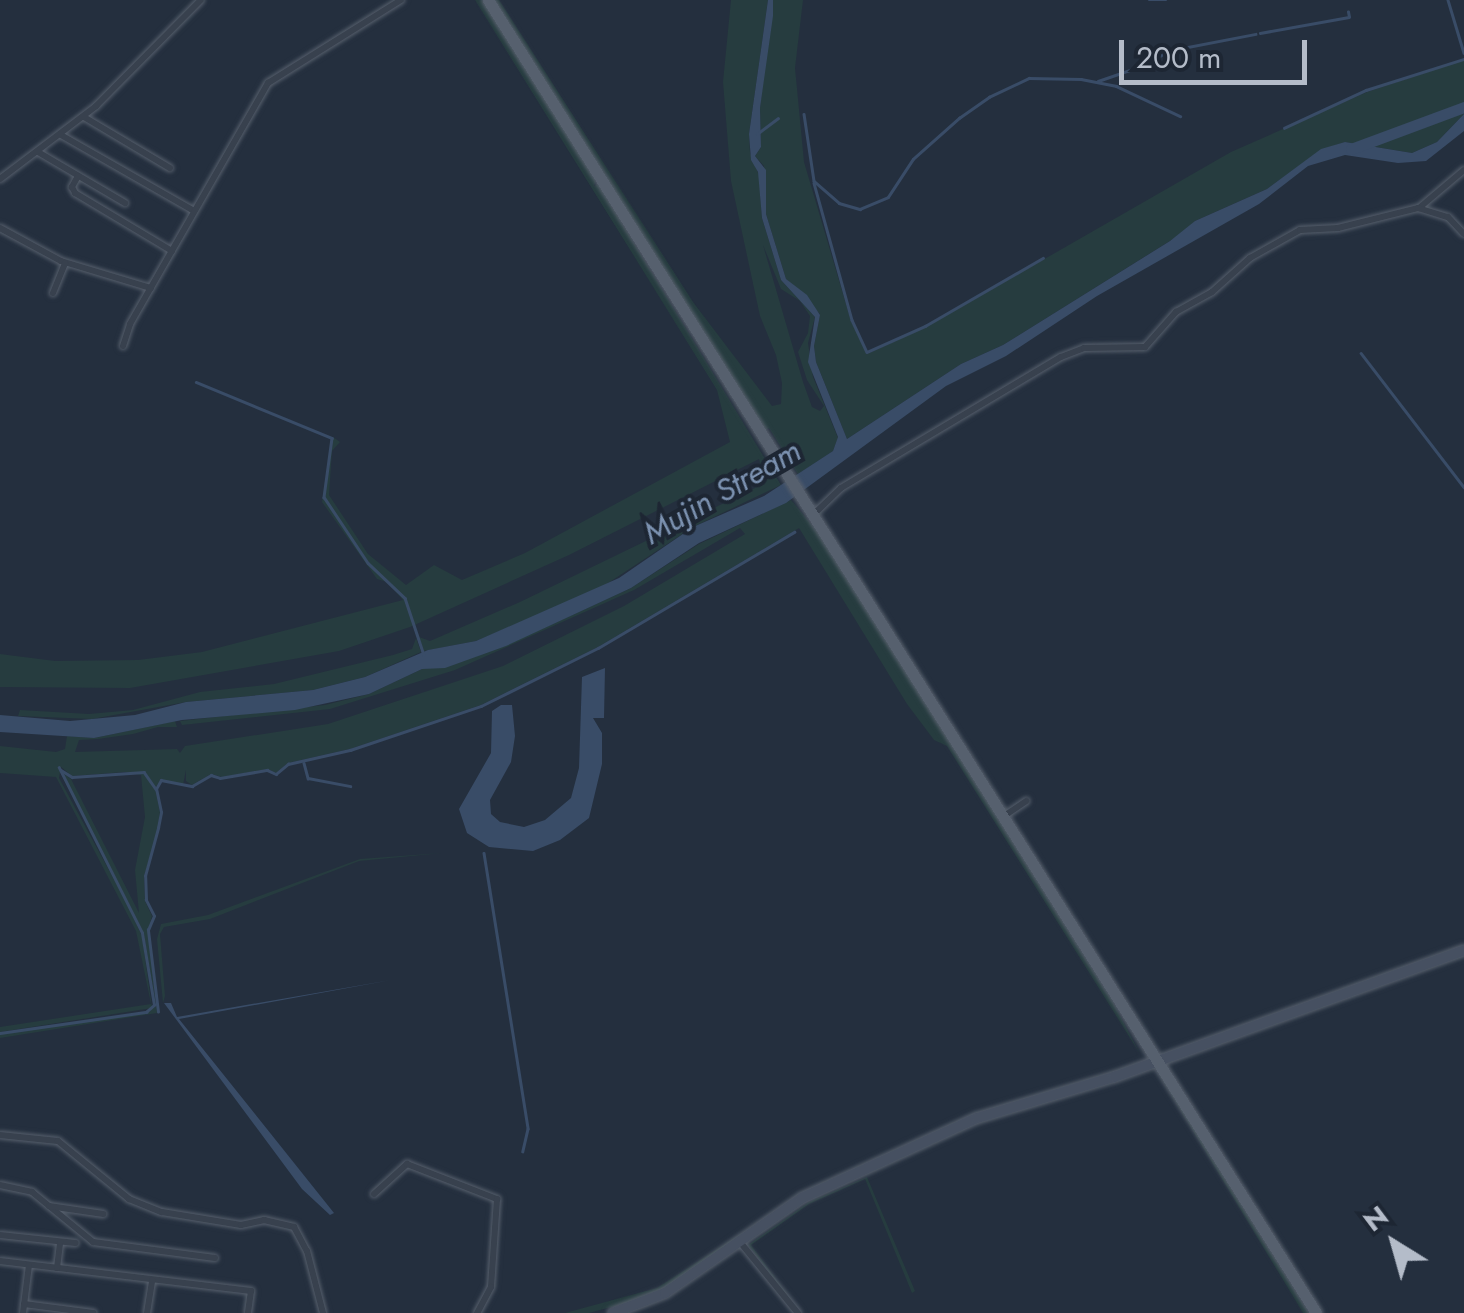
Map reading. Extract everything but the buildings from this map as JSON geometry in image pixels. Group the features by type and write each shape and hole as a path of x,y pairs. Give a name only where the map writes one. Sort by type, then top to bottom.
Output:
{"main road":[{"path":"488,0 1316,1313"},
{"path":"613,1313 665,1293 802,1198 977,1118 1157,1060 1464,950"}],"street":[{"path":"0,180 84,116 201,0"},
{"path":"123,346 268,83 401,0"},
{"path":"84,116 170,168"},
{"path":"61,135 195,212"},
{"path":"38,152 125,203"},
{"path":"811,511 841,488 1060,358 1084,348 1145,346 1176,312 1212,292 1250,258 1300,230 1338,228 1418,208 1464,170"},
{"path":"78,176 72,187 75,193 172,251"},
{"path":"1418,208 1448,217 1464,234"},
{"path":"0,228 65,263 152,288"},
{"path":"53,293 65,263"},
{"path":"1003,816 1026,801"},
{"path":"0,1135 58,1141 129,1199 162,1212 241,1225 264,1220 294,1228 307,1252 323,1313"},
{"path":"374,1194 407,1164 496,1198 492,1287 477,1313"},
{"path":"0,1185 22,1187 93,1242 215,1258"},
{"path":"48,1206 103,1214"},
{"path":"0,1235 76,1243"},
{"path":"740,1241 798,1313"},
{"path":"58,1268 60,1242"},
{"path":"0,1260 250,1291 248,1313"},
{"path":"29,1264 23,1309 93,1313"},
{"path":"147,1313 152,1279"}],"green space":[{"path":"475,0 482,0 596,180 594,186 598,184 781,485 693,527 599,589 476,641 424,651 419,637 430,641 520,602 755,488 763,475 759,459 569,555 410,627 339,651 130,688 0,687 0,654 55,661 138,660 202,652 403,600 387,582 377,579 322,502 333,437 340,442 332,451 329,495 368,554 406,585 434,565 462,580 525,553 730,442 717,390"},
{"path":"492,0 499,0 693,302 772,406 781,404 782,383 776,355 760,316 731,181 723,82 731,0 768,0 749,134 750,153 759,175 762,218 781,280 815,317 808,343 813,377 838,438 833,451 798,474 769,428 764,430","holes":["763,245 781,289 800,301 810,316 808,333 798,352 807,380 824,406 820,411 812,407 803,382"]},
{"path":"773,0 803,0 795,68 804,162 851,321 867,354 926,327 1231,152 1367,92 1464,60 1464,114 1437,142 1412,153 1345,142 1321,150 1267,189 1195,221 1189,229 1003,345 961,364 847,439 816,362 814,346 820,314 786,279 766,214 764,166 755,156 761,147 760,108"},
{"path":"791,500 822,537 1113,1002 1140,1054 947,746 934,740 907,704 799,528 598,647 481,705 350,749 288,763 276,773 268,769 222,777 211,774 192,785 186,781 186,770 183,785 161,780 155,788 160,812 158,828 144,877 145,901 152,916 148,930 157,1013 0,1038 0,1034 147,1013 156,1006 144,935 126,902 142,936 152,1008 0,1032 0,1027 151,1004 136,931 56,777 0,773 0,746 56,752 65,749 67,736 94,738 175,721 177,727 79,740 75,752 177,749 180,753 185,746 328,724 503,666 624,606 745,534 740,528 634,590 455,670 330,709 182,725 180,721 325,705 369,694 422,669 505,646 631,588 699,544","holes":["61,767 72,776 125,772 141,775 145,817 135,870 139,913 71,779 60,771","60,771 117,885 59,778"]},
{"path":"416,638 421,652 365,677 313,690 186,702 92,719 18,716 20,710 89,714 133,710 200,692 274,684 412,649"},
{"path":"442,853 359,861 210,919 164,927 160,934 163,1003 157,939 161,924 208,915 360,859"},
{"path":"1158,1073 1162,1078 1309,1313 1303,1313"},
{"path":"867,1177 915,1291 912,1293 865,1179 809,1204 751,1245 801,1313 748,1245 809,1202"},
{"path":"745,1231 672,1284 644,1298 589,1313 565,1313 657,1288"}],"water":[{"path":"768,0 773,0 773,16 760,108 761,147 755,156 766,170 766,214 786,279 807,295 820,315 814,346 816,362 847,439 961,364 1003,345 1170,241 1195,221 1267,189 1321,149 1345,142 1412,153 1437,142 1464,114 1464,131 1426,161 1398,163 1345,155 1308,166 1259,204 1097,296 1006,356 946,386 786,503 699,543 631,588 506,646 445,668 422,669 369,694 295,710 182,720 94,738 0,732 0,715 70,721 135,715 186,702 313,690 365,677 428,650 476,641 619,578 693,527 764,496 833,451 838,437 808,362 815,317 781,280 762,218 758,172 751,160 749,134"},
{"path":"605,668 604,718 593,718 602,733 602,764 589,818 560,840 533,851 489,847 467,833 459,809 491,753 492,711 501,705 512,705 515,736 511,762 490,800 491,814 500,822 524,827 545,820 571,798 579,768 582,677"},
{"path":"391,980 179,1019 334,1213 330,1215 302,1189 164,1003 171,1003 177,1017"}],"waterway":[{"path":"1149,0 1166,0"},
{"path":"1448,0 1464,53"},
{"path":"1260,33 1349,17 1348,12"},
{"path":"1098,81 1150,63 1167,51 1255,34"},
{"path":"1284,128 1366,90 1464,59"},
{"path":"804,114 814,181 839,203 860,209 888,197 913,159 959,118 989,97 1029,78 1081,79 1116,86 1180,116"},
{"name":"Mujin Stream","path":"1351,149 1464,107"},
{"path":"757,134 778,118"},
{"path":"814,183 852,320 867,352 925,326 1043,258"},
{"path":"1361,353 1464,487"},
{"path":"196,382 332,438 324,497 368,563 405,598 424,655"},
{"path":"158,1012 148,930 154,916 146,900 145,876 161,812 156,789 161,780 192,786 211,775 220,778 267,770 276,774 288,764 350,750 481,706 598,648 794,532"},
{"path":"304,763 308,778 350,786"},
{"path":"0,1033 146,1012 154,1005 142,933 59,768"},
{"path":"61,770 72,777 144,772 156,789"},
{"path":"484,853 528,1129 523,1151"}]}
